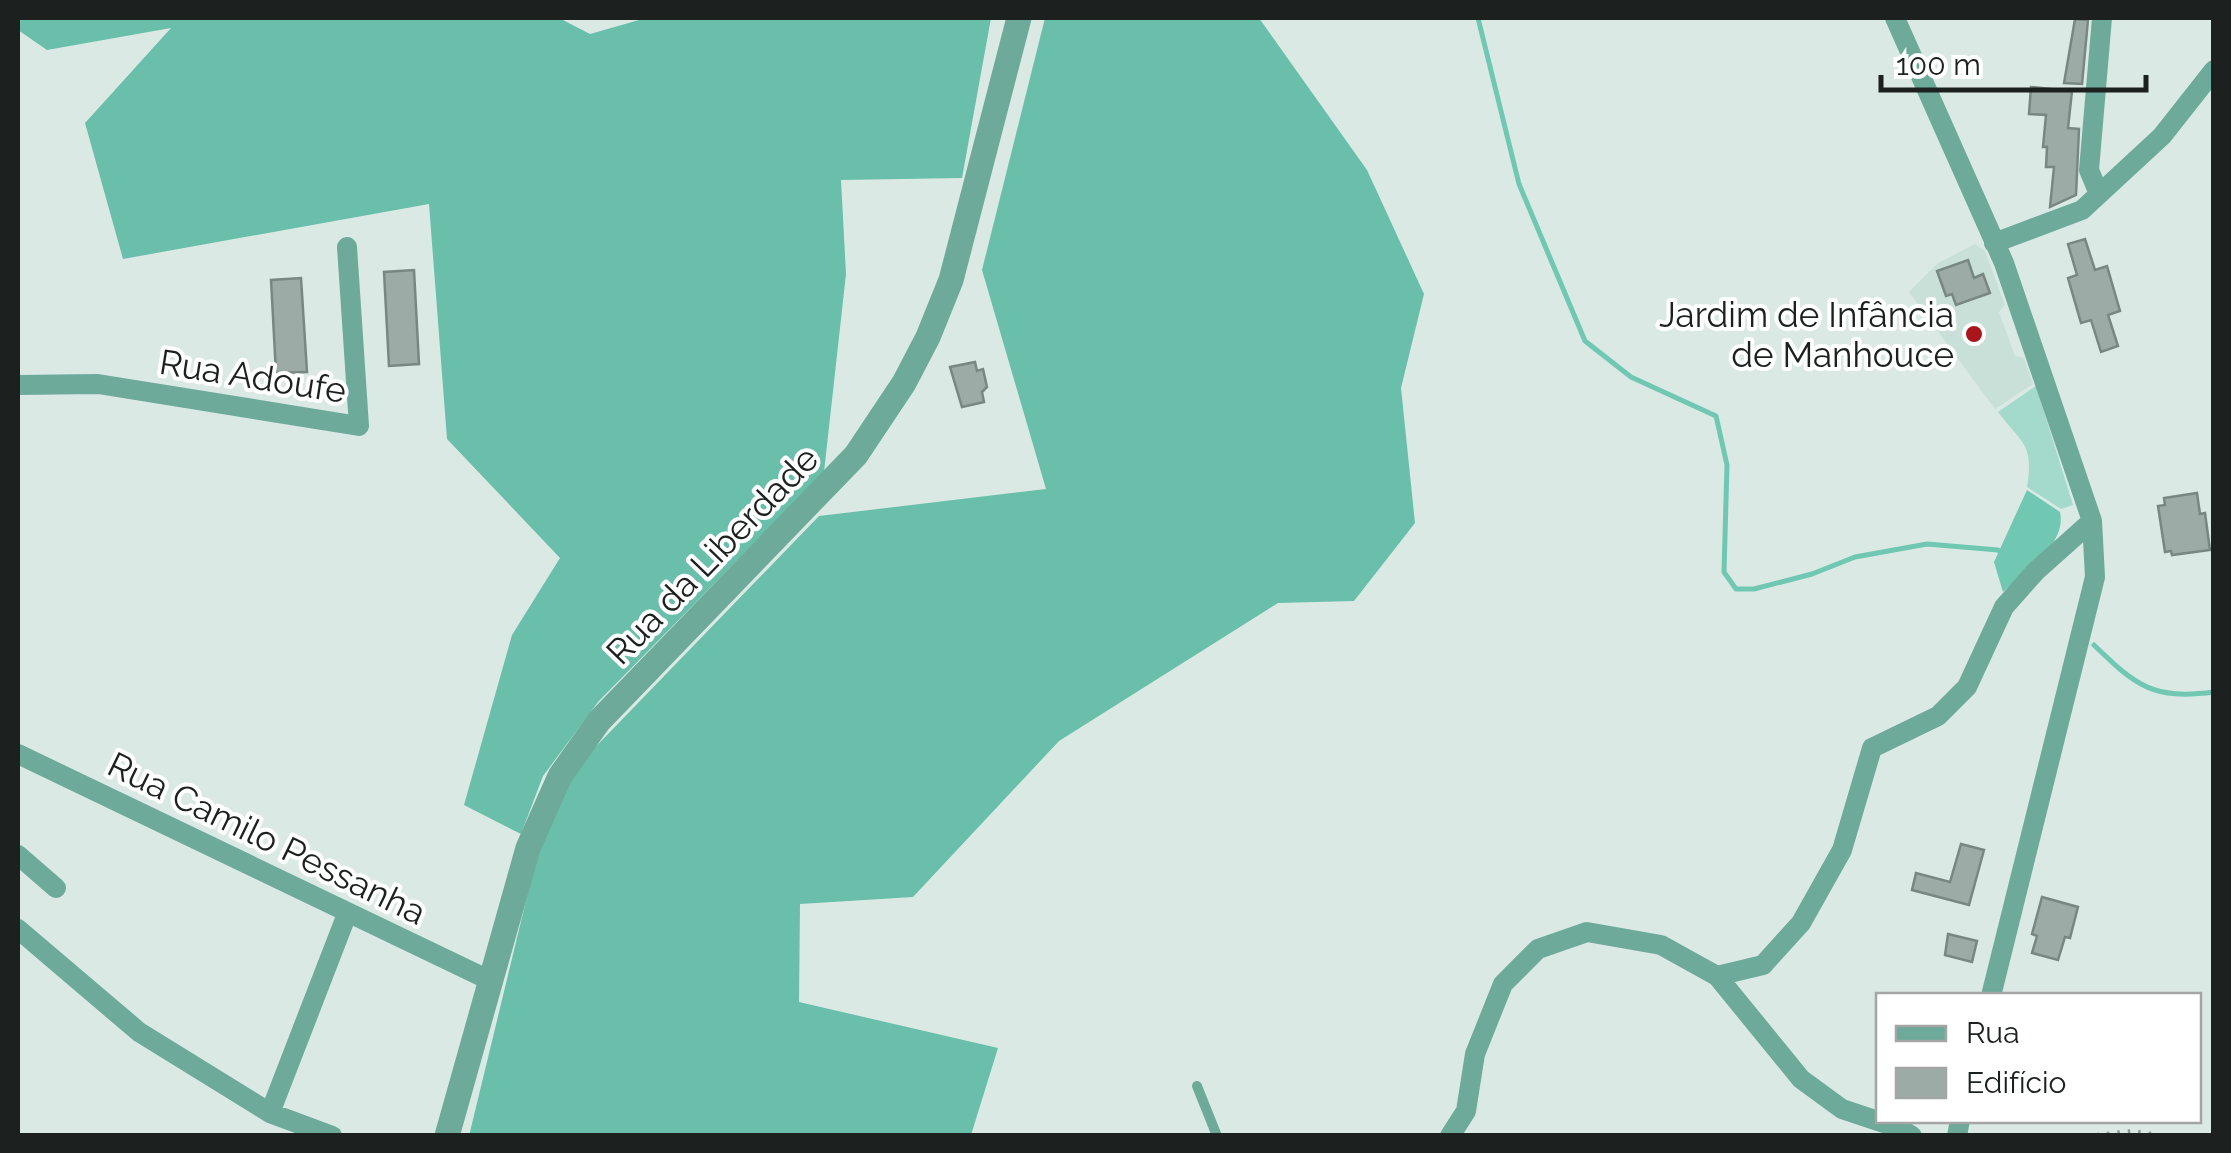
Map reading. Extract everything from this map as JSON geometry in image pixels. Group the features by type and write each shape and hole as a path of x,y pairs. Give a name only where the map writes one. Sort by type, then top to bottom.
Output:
{"street":[{"name":"Rua da Liberdade","path":"447,1136 488,980 533,835 560,776 579,746 856,455 904,384 928,338 952,280 1019,18"},
{"path":"1894,18 1994,243 2092,520 2095,577 1992,993"},
{"path":"2099,194 2089,170 2102,18"},
{"path":"1994,243 2082,210 2162,136 2214,70"},
{"name":"Rua Adoufe","path":"18,385 98,384 358,426 347,246"},
{"path":"1717,976 1763,964 1801,923 1842,850 1872,748 1938,716 1967,686 2004,607 2036,571 2092,520"},
{"name":"Rua Camilo Pessanha","path":"18,754 488,980"},
{"path":"18,855 56,888"},
{"path":"270,1113 347,914"},
{"path":"18,929 139,1032 270,1113 332,1136"},
{"path":"1450,1136 1466,1111 1475,1054 1502,984 1538,949 1587,932 1661,945 1717,976 1802,1079 1842,1109 1876,1120"},
{"path":"1884,1123 1912,1136"}],"lane":[{"path":"1197,1086 1217,1136"}],"path":[{"path":"2086,1136 2132,1131 2166,1136"}],"shaded area":[{"path":"18,18 559,18 590,34 646,18 991,18 962,178 841,180 846,274 824,472 598,702 543,776 521,834 464,805 512,635 560,558 447,439 429,204 123,259 85,123 171,28 47,50 18,30"},
{"path":"1045,18 1259,18 1367,170 1424,294 1401,388 1415,523 1354,601 1278,603 1059,741 913,897 800,904 799,1002 998,1048 971,1135 469,1136 540,843 579,764 819,516 1046,489 982,270"},
{"name":"Jardim de Infância de Manhouce","path":"1975,244 1985,251 2005,305 1999,312 2015,356 2024,358 2033,384 1995,409 1909,292 1938,263"},
{"path":"2036,386 2073,505 2061,509 2027,487 2027,452 1998,412"},
{"path":"2027,490 2060,512 2060,524 2051,546 2003,592 1994,562"}],"building":[{"path":"2075,19 2088,20 2082,84 2064,83"},
{"path":"2031,87 2072,91 2068,128 2079,129 2076,195 2050,207 2054,167 2046,167 2046,115 2029,114"},
{"path":"2085,239 2095,270 2107,266 2120,311 2108,315 2118,346 2101,352 2091,320 2081,323 2068,278 2077,275 2068,244"},
{"path":"1968,260 1974,278 1983,274 1990,293 1956,305 1952,294 1946,296 1937,271"},
{"path":"414,270 419,364 389,366 384,272"},
{"path":"301,278 307,372 276,373 271,280"},
{"path":"975,362 977,371 983,369 987,387 982,392 984,402 962,407 950,367"},
{"path":"2197,493 2200,514 2205,513 2210,550 2172,555 2171,551 2165,552 2158,506 2165,505 2164,498"},
{"path":"1961,844 1984,850 1969,905 1912,890 1916,873 1950,882"},
{"path":"2042,897 2078,907 2070,938 2065,937 2058,960 2032,953 2037,936 2032,934"},
{"path":"1948,934 1977,941 1972,962 1945,955"}],"waterway":[{"path":"1478,18 1519,184 1585,341 1631,377 1716,416 1727,465 1724,572 1736,589 1754,589 1812,574 1855,557 1927,544 1998,550 2003,554"},
{"path":"2094,645 2147,687 2175,694 2214,692"}],"place":[{"name":"Jardim de Infância de Manhouce","path":"1974,334"}]}
